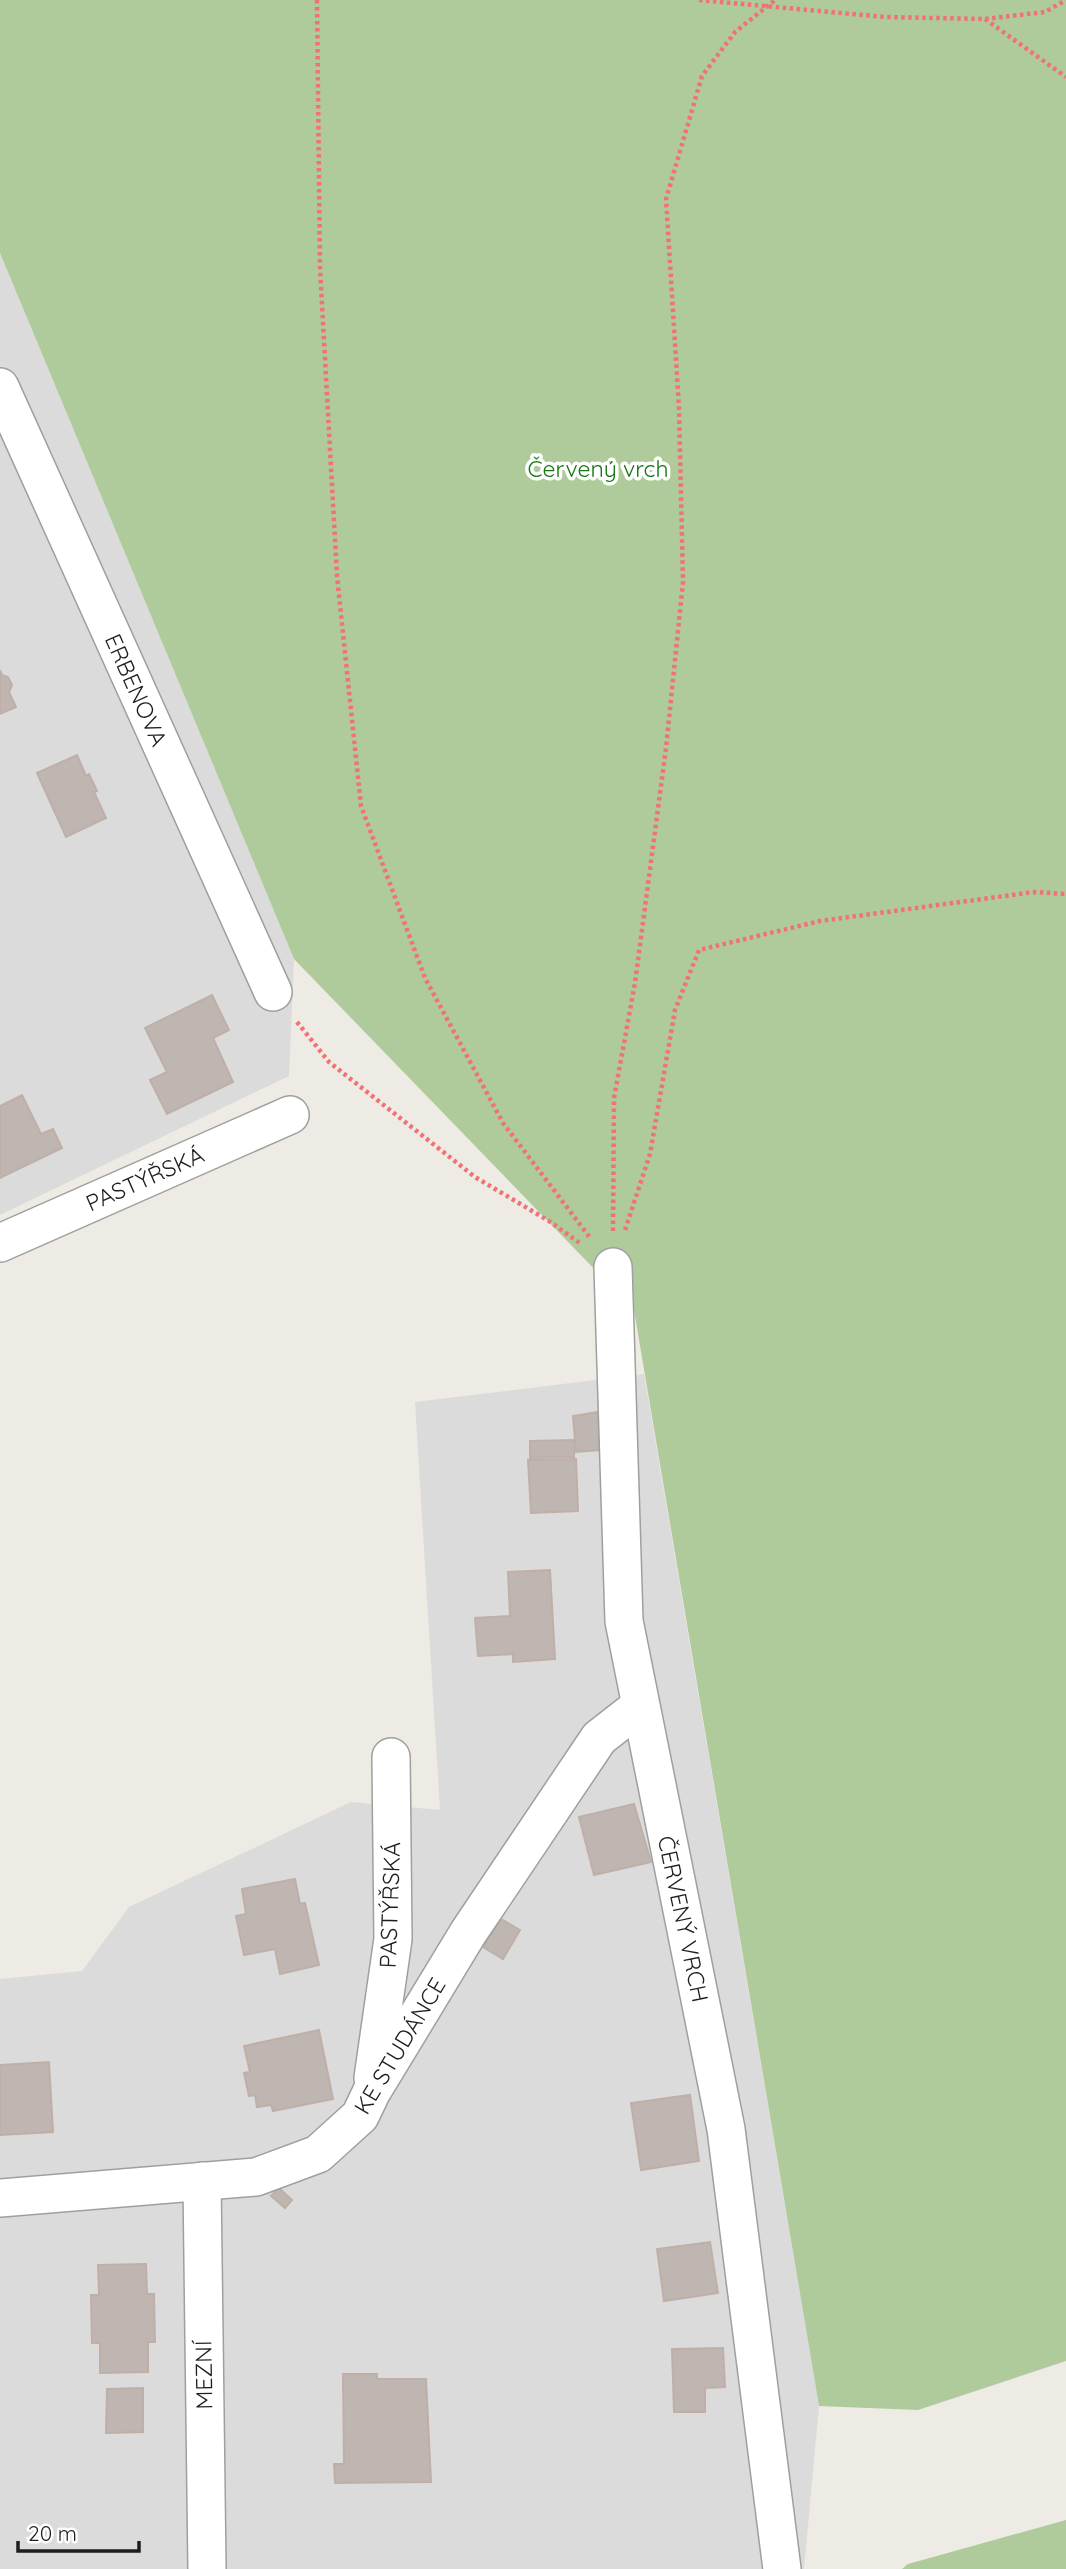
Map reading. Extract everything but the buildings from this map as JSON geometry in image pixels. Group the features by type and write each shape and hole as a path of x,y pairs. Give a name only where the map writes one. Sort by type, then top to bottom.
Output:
{"street":[{"name":"ERBENOVA","path":"0,387 273,992"},
{"name":"PASTÝŘSKÁ","path":"0,1243 290,1115"},
{"name":"ČERVENÝ VRCH","path":"613,1267 624,1621 726,2129 782,2569"},
{"name":"KE STUDÁNCE","path":"0,2198 256,2177 318,2154 360,2116 371,2093 468,1933 599,1738 639,1706"},
{"name":"PASTÝŘSKÁ","path":"371,2093 393,1940 391,1757"},
{"name":"MEZNÍ","path":"202,2181 207,2569"}],"path":[{"path":"317,0 322,308 337,576 361,806 425,978 503,1123 613,1267"},
{"path":"699,0 885,17 985,19 1045,12 1066,0"},
{"path":"613,1267 614,1098 635,983 666,748 683,582 679,408 666,199 702,76 735,32 775,0"},
{"path":"985,19 1066,77"},
{"path":"613,1267 650,1154 675,1010 699,950 820,921 1034,892 1066,894"},
{"path":"273,992 329,1062 475,1177 549,1221 613,1267"}],"shaded area":[{"path":"0,253 294,959 289,1076 0,1215"},
{"path":"644,1374 819,2406 804,2569 0,2569 0,1979 82,1971 129,1907 351,1802 440,1810 415,1402"}],"green space":[{"name":"Červený vrch","path":"0,0 1066,0 1066,2361 918,2410 819,2406 634,1310 294,959 0,253"},
{"path":"1066,2520 1066,2569 902,2569 908,2564"}]}
